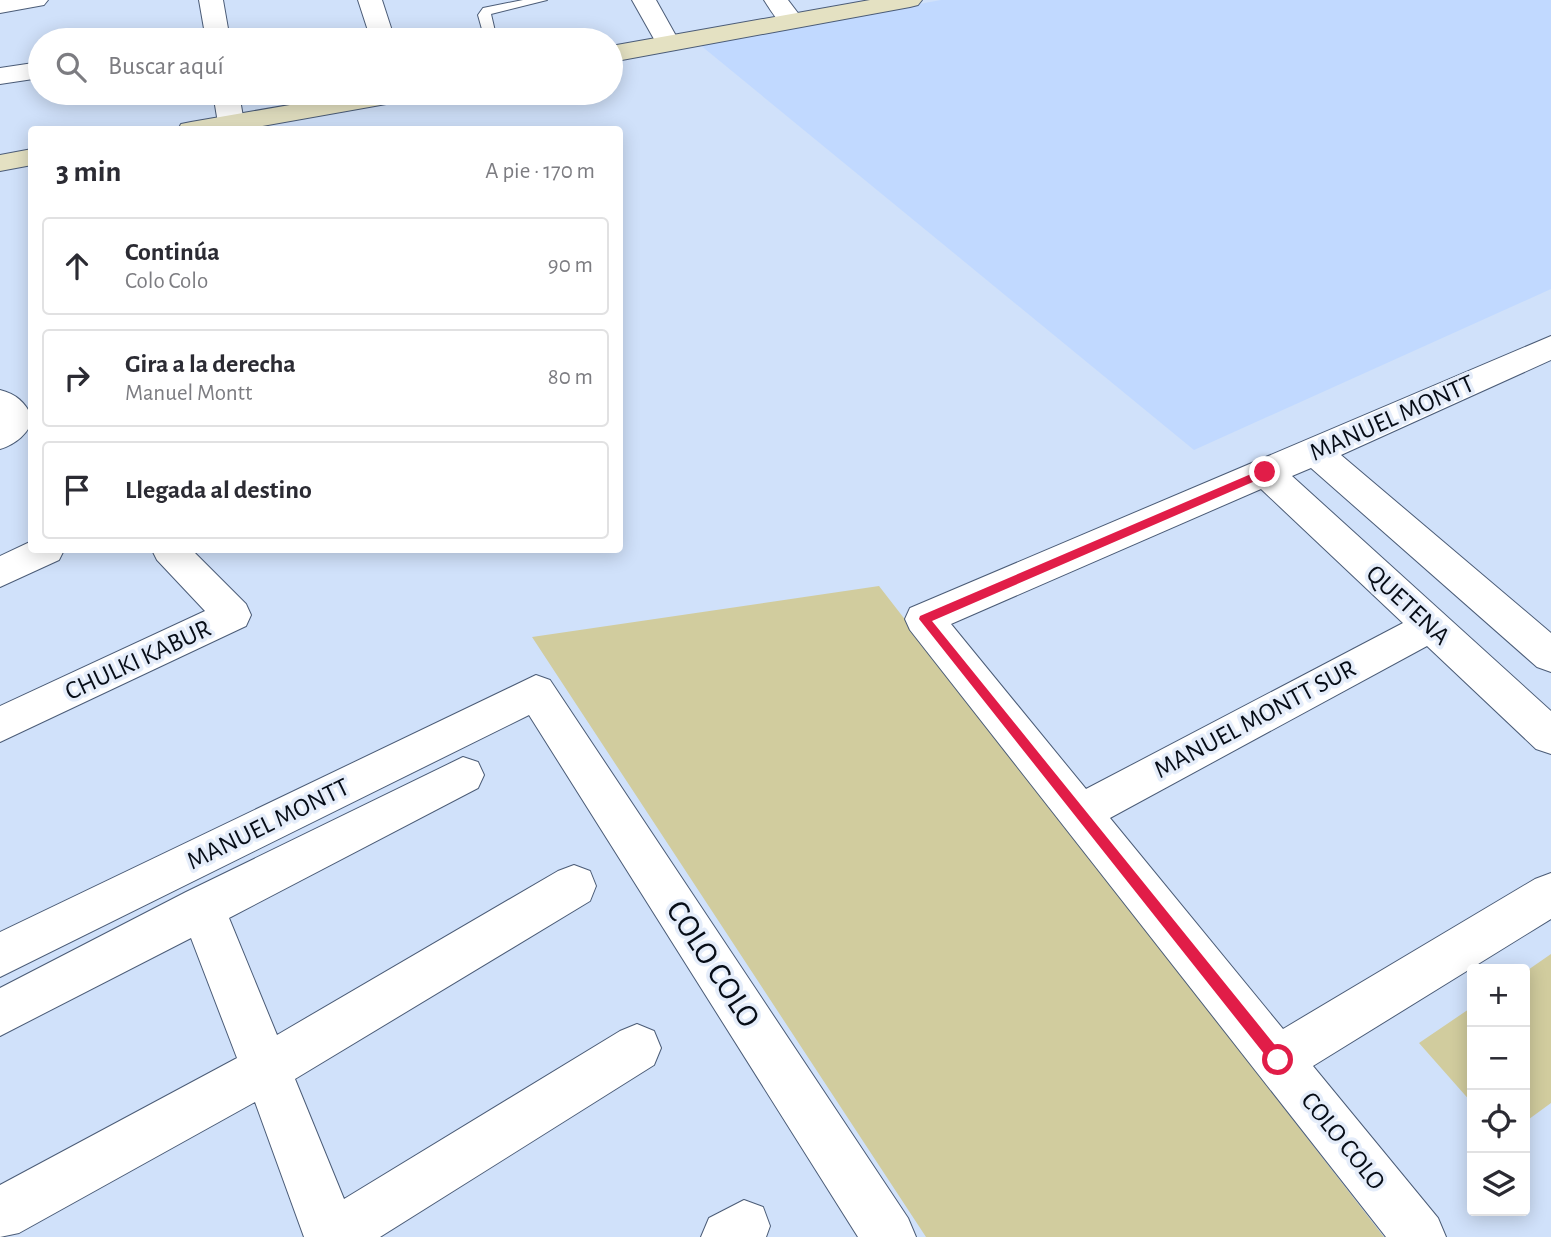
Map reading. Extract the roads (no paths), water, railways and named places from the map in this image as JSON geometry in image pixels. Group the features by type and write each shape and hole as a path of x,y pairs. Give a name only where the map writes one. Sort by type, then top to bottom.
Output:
{"street":[{"path":"0,6 36,0"},
{"path":"211,0 216,28"},
{"path":"370,0 379,28"},
{"path":"644,0 668,43"},
{"path":"776,0 792,21"},
{"path":"623,52 909,0"},
{"path":"0,76 28,72"},
{"path":"228,105 231,123"},
{"path":"214,126 332,105"},
{"path":"0,163 28,158"},
{"name":"MANUEL MONTT","path":"924,619 1315,452 1551,347"},
{"name":"QUETENA","path":"1315,452 1551,656"},
{"name":"QUETENA","path":"1265,472 1551,737"},
{"path":"0,573 40,553"},
{"name":"CHULKI KABUR","path":"0,725 232,615 173,553"},
{"name":"COLO COLO","path":"924,619 1419,1237"},
{"name":"MANUEL MONTT SUR","path":"1080,813 1431,626"},
{"path":"1503,693 1551,666"},
{"name":"MANUEL MONTT","path":"0,955 536,692"},
{"name":"COLO COLO","path":"536,692 889,1237"},
{"path":"0,1013 463,775"},
{"path":"0,1214 266,1069 574,886"},
{"path":"1278,1060 1551,894"},
{"path":"202,907 332,1237 637,1048"}],"lane":[{"path":"488,28 484,15 487,11 541,0"}]}
